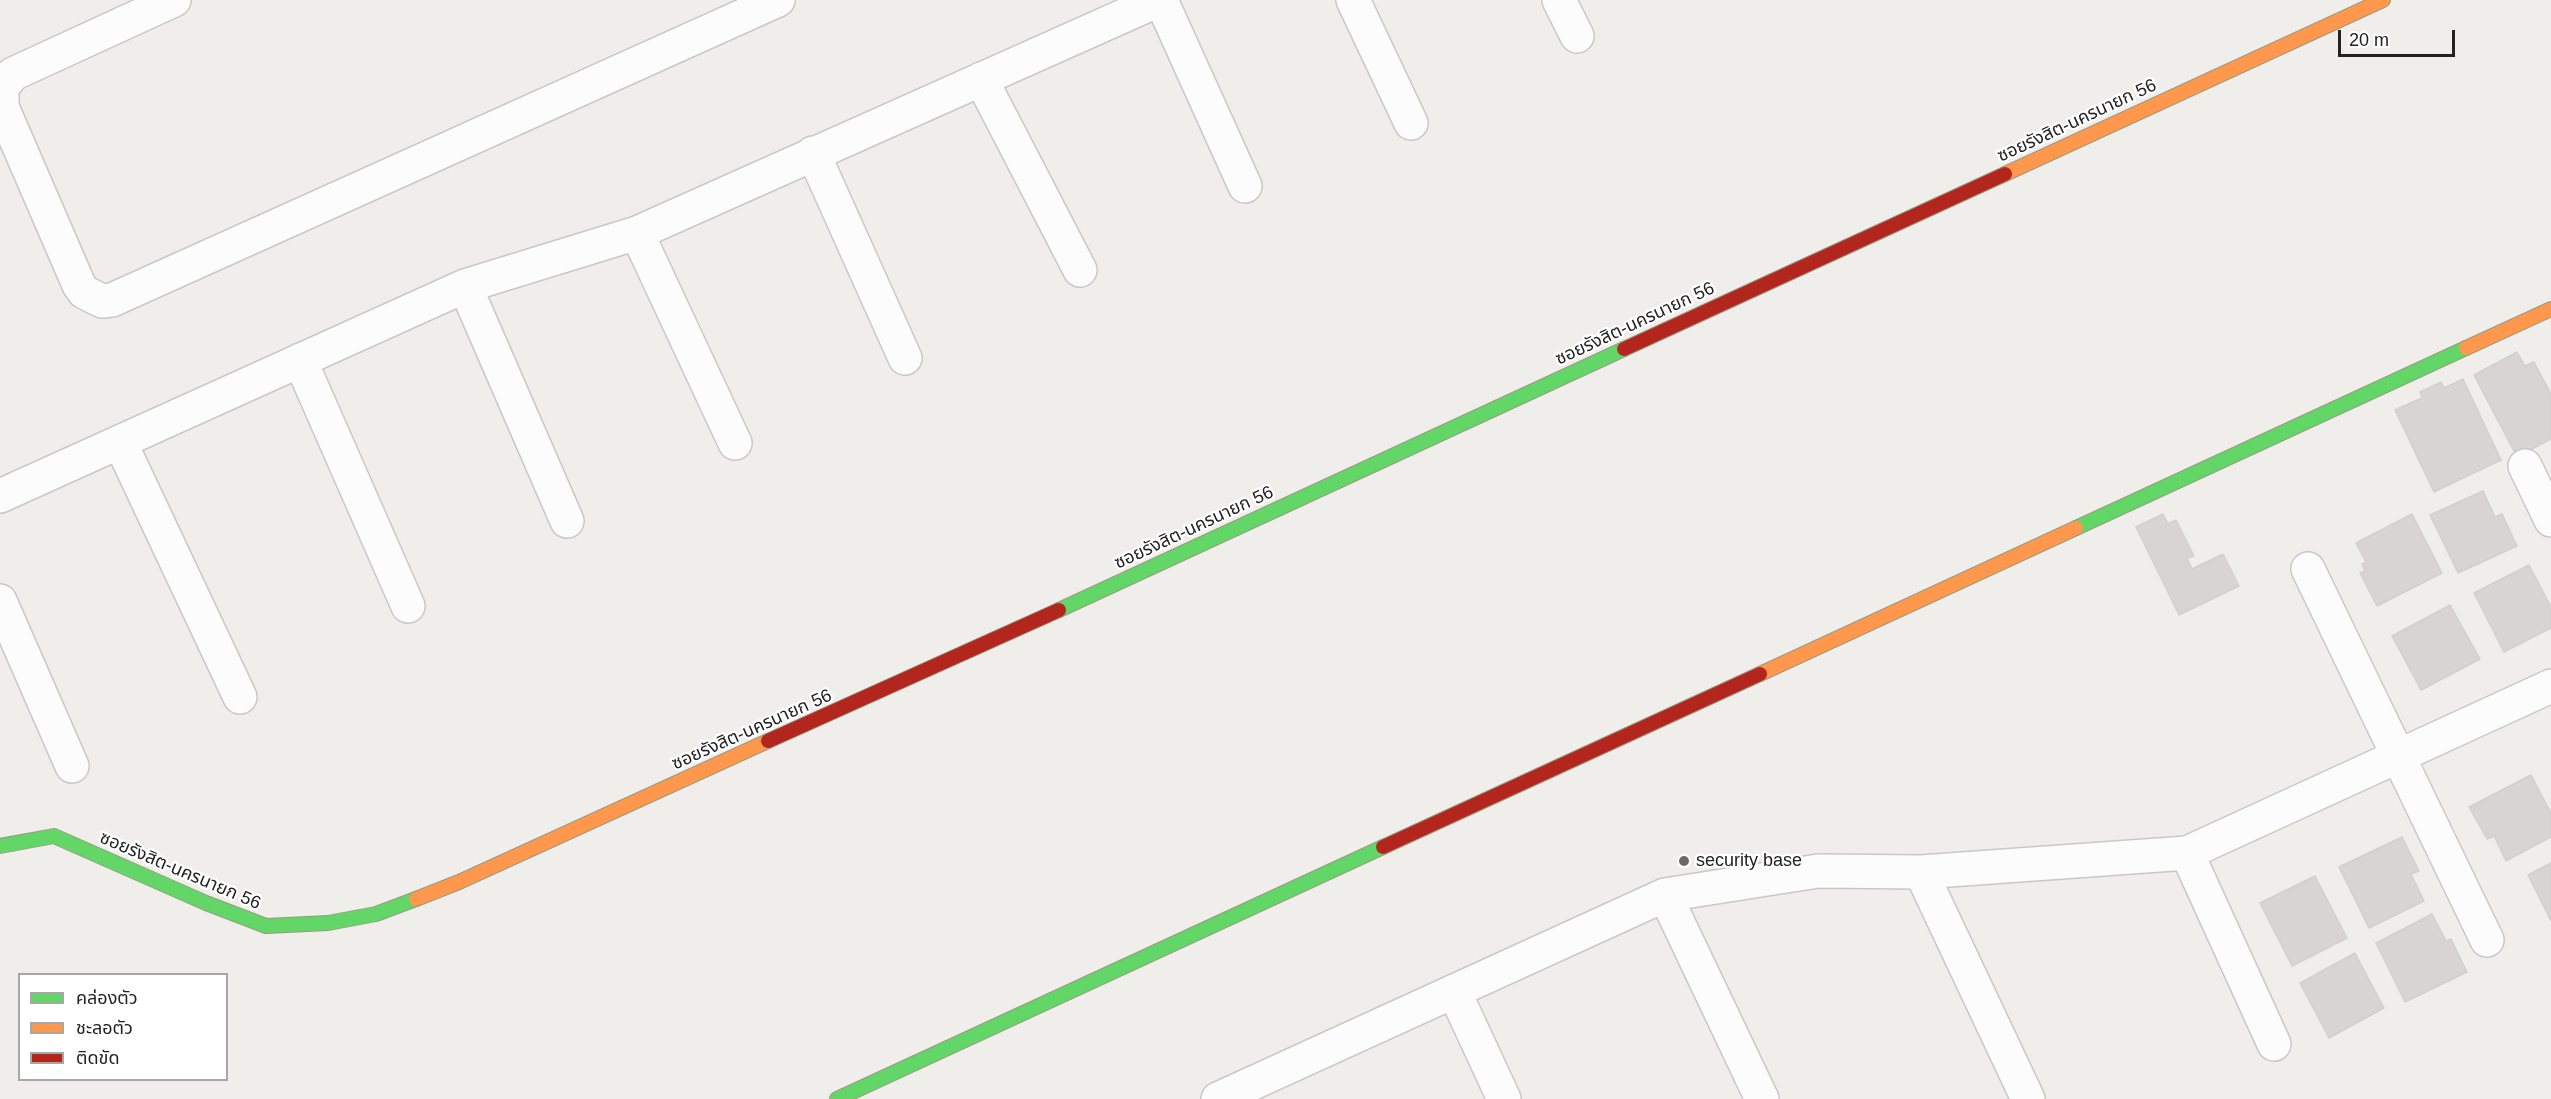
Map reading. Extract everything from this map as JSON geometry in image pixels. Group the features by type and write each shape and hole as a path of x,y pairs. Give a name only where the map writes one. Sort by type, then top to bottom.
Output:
{"street":[{"path":"174,0 13,74 2,87 2,107 79,285 84,292 102,301 123,296 778,0"},
{"path":"0,496 465,286 637,233 1160,0 1245,186"},
{"path":"1353,0 1411,123"},
{"path":"1559,0 1577,36"},
{"name":"ซอยรังสิต-นครนายก 56","path":"0,846 54,836 206,903 266,926 328,923 376,914 470,878 1107,588 2383,0"},
{"path":"981,79 1080,270"},
{"path":"813,153 905,358"},
{"path":"637,233 735,443"},
{"path":"465,286 567,521"},
{"path":"837,1099 2551,309"},
{"path":"300,360 408,606"},
{"path":"120,442 240,697"},
{"path":"2525,466 2551,520"},
{"path":"2308,569 2487,940"},
{"path":"0,601 72,766"},
{"path":"1234,1096 1454,991 1665,895 1818,871 1921,872 2187,854 2551,686"},
{"path":"2187,854 2274,1044"},
{"path":"1921,872 2028,1099"},
{"path":"1665,895 1762,1099"},
{"path":"1454,991 1504,1099"}],"building":[{"path":"2517,352 2525,366 2534,362 2551,394 2551,439 2517,457 2474,375"},
{"path":"2463,379 2501,460 2434,492 2395,410 2422,398 2420,392 2441,382 2444,388"},
{"path":"2483,491 2495,517 2502,514 2517,546 2458,573 2430,515"},
{"path":"2163,514 2168,524 2176,520 2194,556 2187,558 2192,569 2223,554 2239,586 2179,615 2136,527"},
{"path":"2412,514 2442,573 2377,606 2360,573 2365,571 2362,564 2366,562 2356,543"},
{"path":"2529,565 2551,607 2551,628 2504,652 2474,593"},
{"path":"2450,605 2480,659 2421,690 2392,636"},
{"path":"2531,775 2551,813 2551,837 2506,861 2494,836 2487,839 2469,807"},
{"path":"2402,837 2419,871 2411,874 2424,901 2369,928 2339,867"},
{"path":"2551,863 2551,921 2528,875"},
{"path":"2315,876 2347,938 2292,966 2260,903"},
{"path":"2432,914 2446,941 2451,939 2467,972 2405,1002 2376,943"},
{"path":"2355,953 2384,1008 2329,1038 2300,983"}],"traffic: fast":[{"path":"2076,528 2466,348"},
{"path":"1059,610 1624,349"},
{"path":"0,846 54,836 206,903 266,926 328,923 376,914 416,899"},
{"path":"837,1099 1383,847"}],"traffic: slow":[{"path":"2005,174 2383,0"},
{"path":"2466,348 2551,309"},
{"path":"1760,674 2076,528"},
{"path":"416,899 459,882 768,741"}],"traffic: jam":[{"path":"1624,349 2005,174"},
{"path":"768,741 1059,610"},
{"path":"1383,847 1760,674"}],"place":[{"name":"security base","path":"1684,861"}]}
